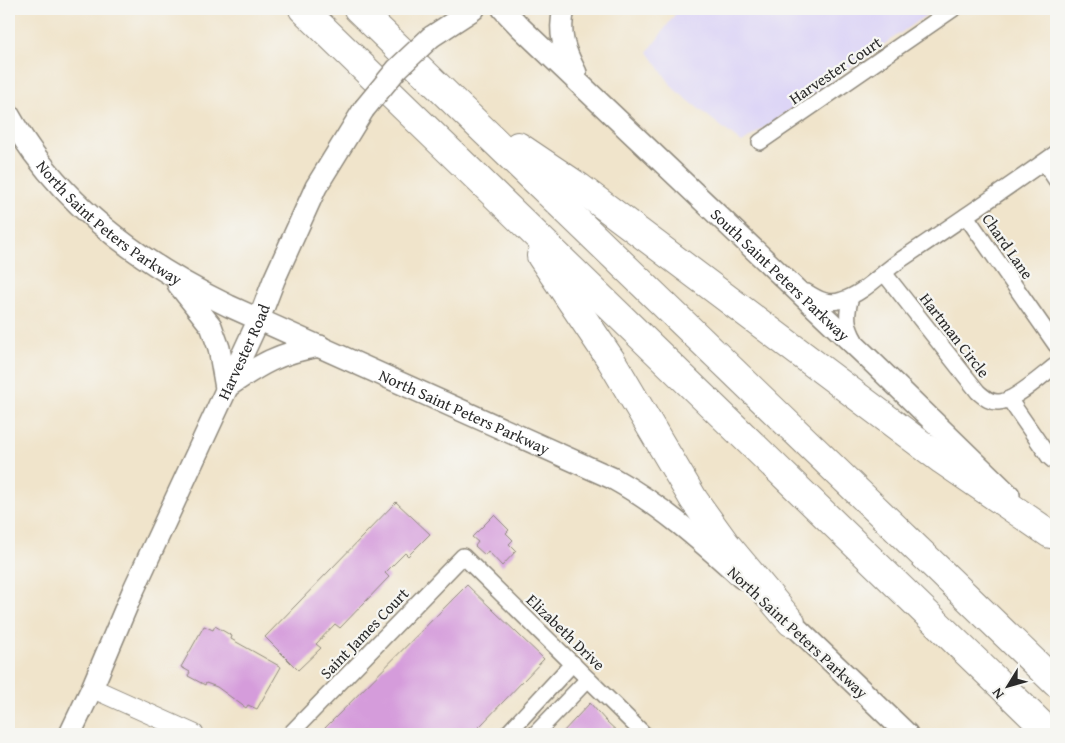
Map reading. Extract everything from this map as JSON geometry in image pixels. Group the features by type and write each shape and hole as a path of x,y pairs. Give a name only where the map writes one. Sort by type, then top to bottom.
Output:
{"highway":[{"path":"303,9 1051,734"},
{"path":"358,9 1056,683"},
{"path":"463,111 579,186 942,460 1053,537"},
{"path":"508,207 611,360 694,500 725,543 791,622"}],"main road":[{"name":"Harvester Road","path":"70,734 92,688 132,591 259,319 274,280 316,187 364,109 397,69 432,37 474,9"},
{"name":"South Saint Peters Parkway","path":"503,9 1053,537"},
{"path":"564,9 560,34 564,49 585,88"},
{"name":"North Saint Peters Parkway","path":"9,115 32,150 78,204 106,231 172,278 259,319 569,457 640,493 687,528 791,622 907,734"},
{"path":"172,278 211,326 219,348 226,388 268,360 283,354 320,346"}],"street":[{"name":"Harvester Court","path":"760,142 953,9"},
{"path":"791,284 819,300 829,302 840,301 851,297 884,274 900,260 1056,153"},
{"path":"1044,162 1056,180"},
{"name":"Chard Lane","path":"966,216 1056,345"},
{"name":"Hartman Circle","path":"884,274 978,392 988,400 999,402 1009,399"},
{"path":"851,297 847,310 848,328 864,354"},
{"path":"1056,365 1009,399 1049,457 1056,463"},
{"name":"Elizabeth Drive","path":"463,556 644,734"},
{"name":"Saint James Court","path":"290,734 463,556"},
{"path":"507,734 573,663"},
{"path":"535,734 588,679"},
{"path":"92,688 194,734"}],"shaded area":[{"path":"674,9 935,9 742,143 674,89 648,52 676,13"}],"building":[{"path":"396,502 430,534 408,556 405,553 385,573 389,577 340,628 335,624 316,644 321,648 298,670 265,637"},
{"path":"494,515 509,530 506,533 513,540 509,544 516,551 502,566 488,551 485,555 475,546 478,542 472,537"},
{"path":"467,585 544,659 483,723 472,734 319,734"},
{"path":"204,626 213,630 215,626 232,636 231,639 281,667 257,709 248,705 246,708 217,687 206,683 205,685 188,676 190,672 181,667"},
{"path":"590,703 606,721 620,734 561,734"}]}
